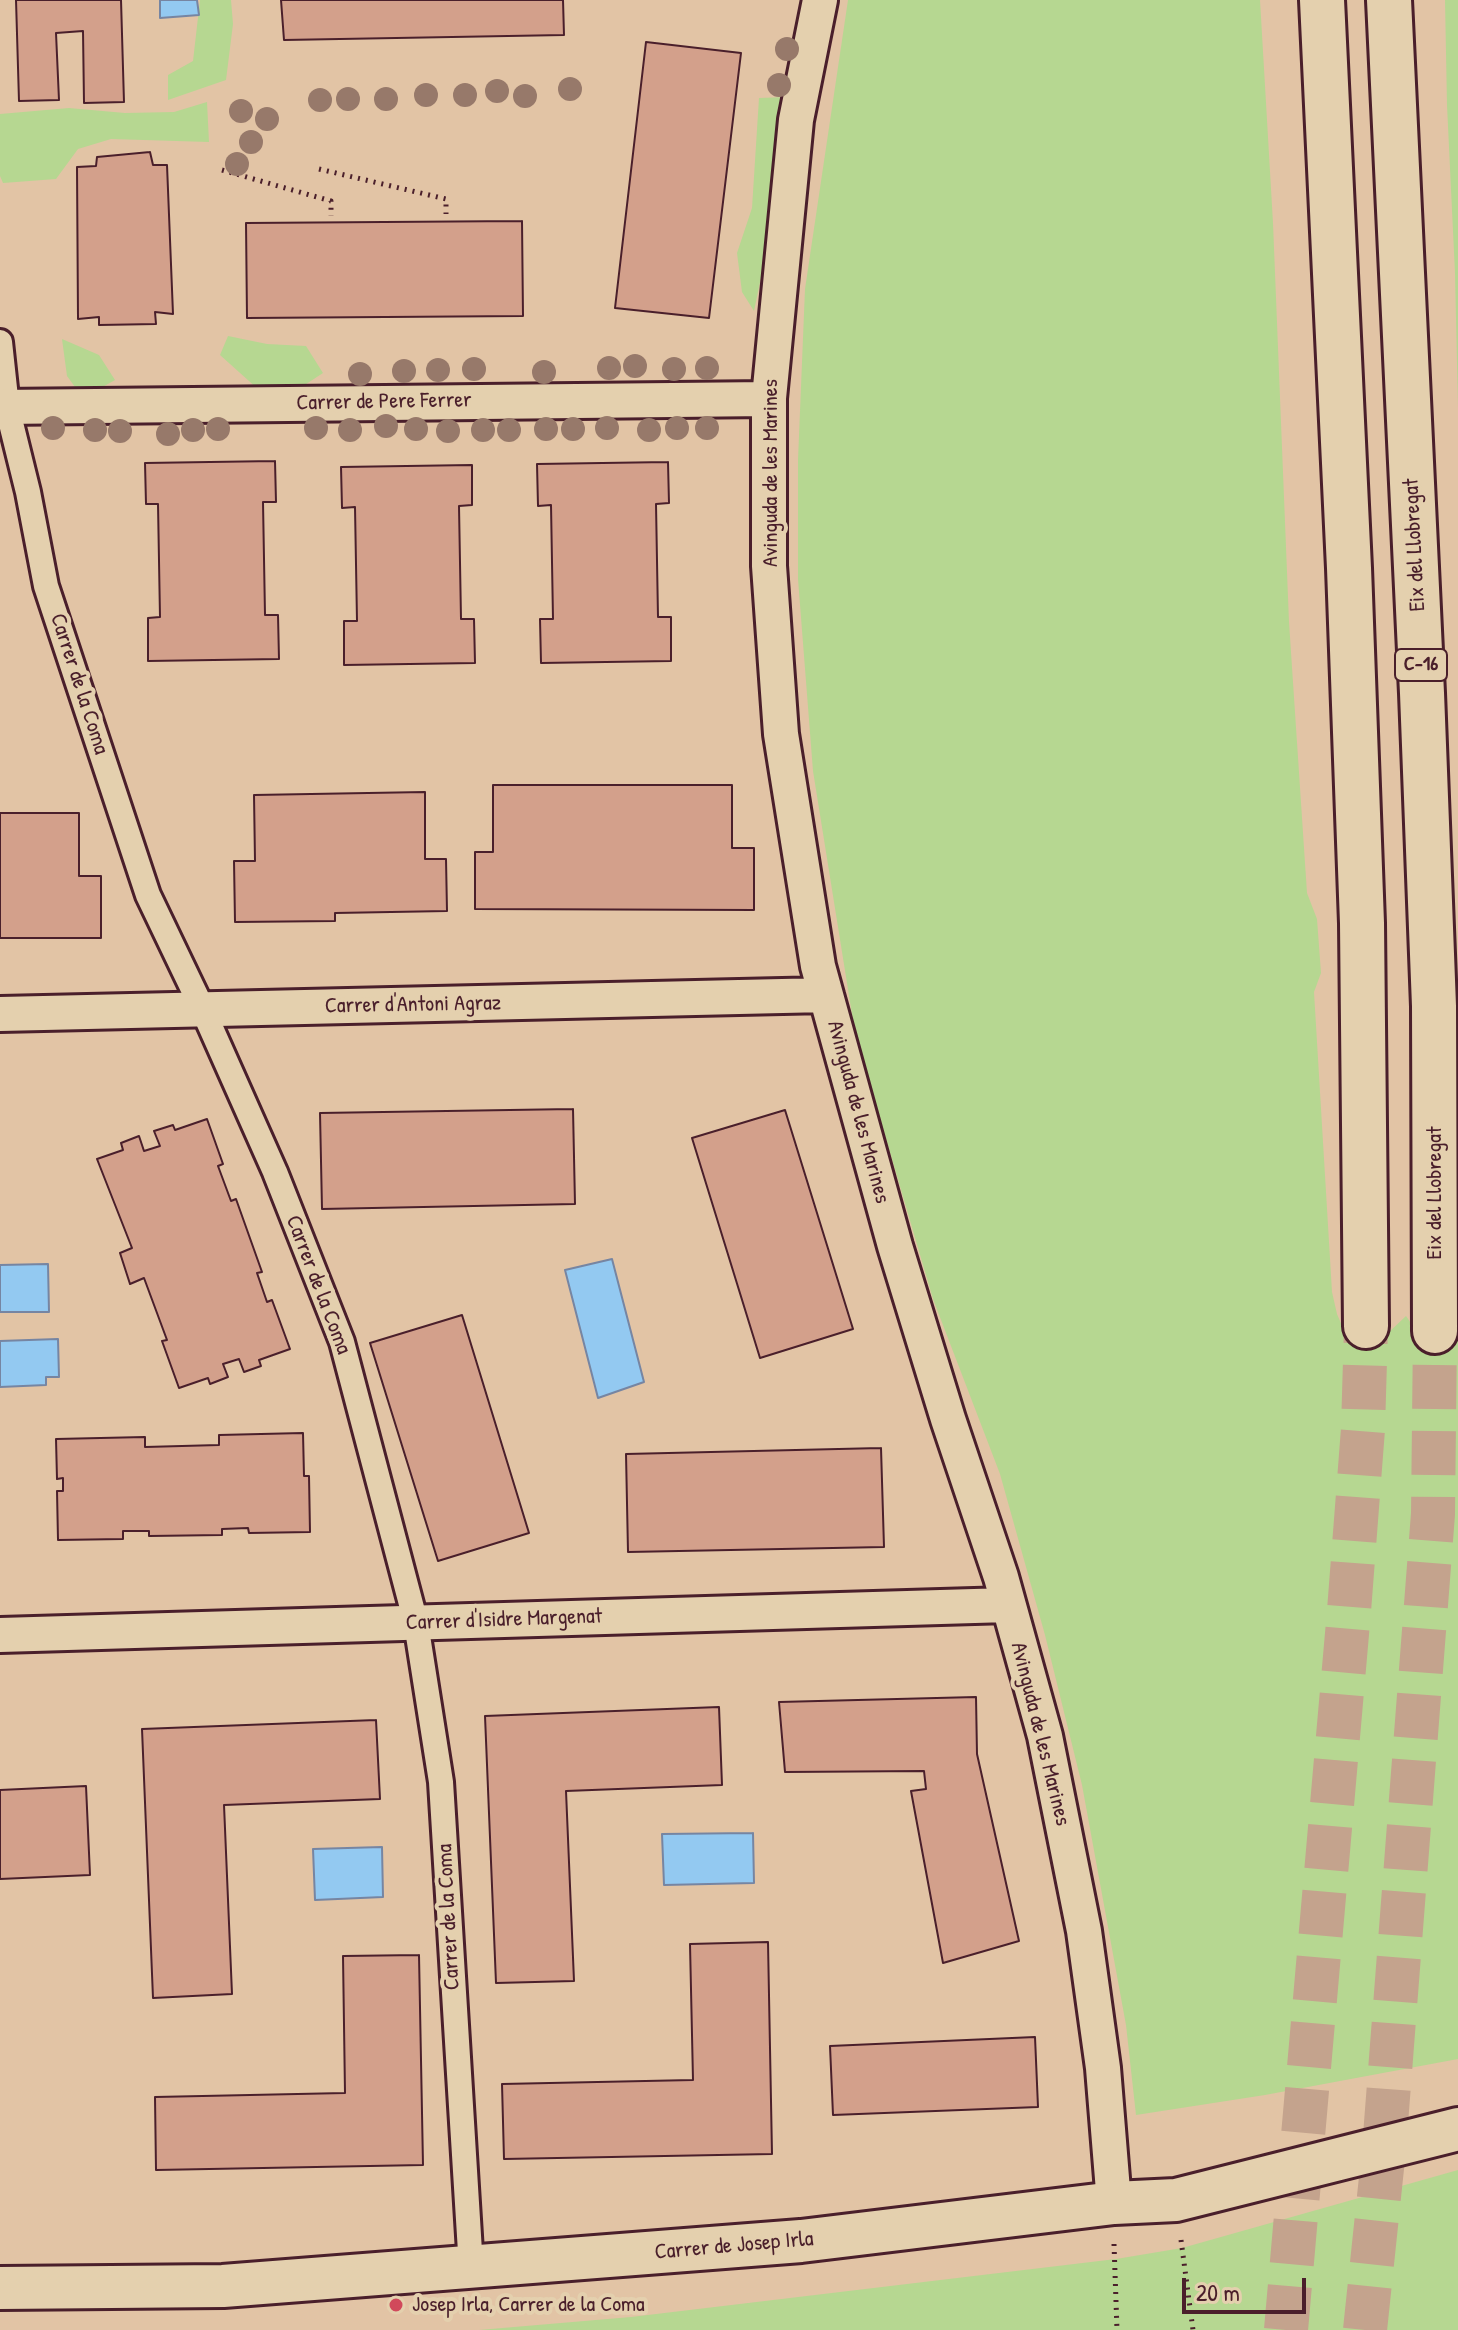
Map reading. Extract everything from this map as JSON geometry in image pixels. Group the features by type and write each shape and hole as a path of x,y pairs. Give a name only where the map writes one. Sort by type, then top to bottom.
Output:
{"highway":[{"path":"1322,0 1362,923 1366,1326"},
{"name":"Eix del Llobregat","path":"1389,0 1433,975 1435,1331"}],"street":[{"name":"Avinguda de les Marines","path":"820,0 796,120 769,399 769,566 781,734 818,966 895,1246 1008,1605 1045,1736 1084,1931 1103,2068 1114,2203"},
{"name":"Carrer de la Coma","path":"0,342 3,407 28,492 46,586 148,895 275,1172 342,1342 416,1623 441,1782 471,2268"},
{"name":"Carrer de Pere Ferrer","path":"3,407 769,399"},
{"name":"Carrer d'Antoni Agraz","path":"0,1014 826,995"},
{"name":"Carrer d'Isidre Margenat","path":"0,1635 1008,1605"},
{"name":"Carrer de Josep Irla","path":"0,2288 223,2286 801,2241 1114,2203 1176,2200 1458,2129"}],"path":[{"path":"319,169 446,199 446,214"},
{"path":"222,170 331,201 331,216"},
{"path":"1176,2200 1193,2330"},
{"path":"1114,2203 1111,2226 1116,2259 1117,2330"}],"green space":[{"path":"200,0 231,0 233,24 226,80 168,100 168,75 193,61"},
{"path":"848,0 1260,0 1273,223 1289,622 1307,893 1317,919 1321,973 1314,992 1332,1292 1343,1328 1372,1338 1387,1334 1406,1316 1415,1329 1455,1337 1458,1332 1458,2059 1136,2115 1126,2025 1082,1785 1045,1635 1000,1474 933,1299 855,1033 813,771 798,579 798,460 805,289"},
{"path":"1445,0 1458,0 1458,408 1447,105"},
{"path":"787,97 767,249 754,311 742,292 737,253 752,208 759,98"},
{"path":"207,102 209,142 111,139 78,149 56,179 3,183 0,176 0,114 69,108 125,113 174,112"},
{"path":"228,336 267,344 306,346 323,373 294,392 259,390 220,355"},
{"path":"62,339 99,355 115,380 83,398 67,376"},
{"path":"1458,2170 1458,2330 479,2330 631,2317 1116,2259 1182,2248"}],"water":[{"path":"160,0 197,0 199,15 160,18"},
{"path":"612,1259 644,1382 598,1398 565,1270"},
{"path":"48,1264 49,1312 0,1312 0,1265"},
{"path":"58,1339 59,1377 46,1377 46,1385 0,1387 0,1341"},
{"path":"753,1833 754,1883 664,1885 662,1834"},
{"path":"382,1847 383,1897 315,1900 313,1849"}],"building":[{"path":"16,0 121,0 124,102 84,103 83,31 56,33 59,100 19,101"},
{"path":"281,0 563,0 564,35 284,40"},
{"path":"646,42 741,53 709,318 615,308"},
{"path":"150,152 153,165 167,165 173,314 155,312 156,324 99,325 99,317 78,319 77,167 96,166 97,157"},
{"path":"522,221 523,316 247,318 246,223"},
{"path":"275,461 276,502 263,502 265,615 278,615 279,659 148,661 148,618 160,617 158,504 146,504 145,463"},
{"path":"668,462 669,503 656,504 658,617 671,617 671,661 541,663 540,619 553,619 551,505 538,506 537,464"},
{"path":"472,465 472,505 459,506 461,619 474,619 475,663 344,665 344,621 357,621 355,507 342,508 341,467"},
{"path":"493,785 732,785 732,848 754,848 754,910 475,909 475,852 493,852"},
{"path":"425,792 425,859 446,859 447,911 335,913 335,921 235,922 234,861 255,861 254,795"},
{"path":"0,813 79,813 79,876 101,876 101,938 0,938"},
{"path":"573,1109 575,1204 322,1209 320,1113"},
{"path":"785,1110 853,1329 760,1358 692,1138"},
{"path":"207,1119 223,1164 218,1166 231,1201 236,1199 262,1272 257,1273 267,1302 272,1300 290,1349 259,1360 261,1366 244,1372 239,1359 223,1364 228,1377 210,1384 208,1378 179,1388 162,1341 167,1340 144,1278 130,1284 120,1253 132,1248 97,1159 123,1150 121,1143 139,1136 144,1151 160,1146 154,1131 173,1125 175,1130"},
{"path":"462,1315 529,1533 438,1561 370,1343"},
{"path":"303,1433 304,1476 309,1476 310,1532 249,1533 248,1528 222,1529 222,1535 149,1536 149,1531 123,1531 123,1539 58,1540 57,1491 63,1491 63,1478 57,1479 56,1439 145,1437 145,1447 219,1445 219,1435"},
{"path":"881,1448 884,1547 628,1552 626,1454"},
{"path":"976,1697 977,1754 1019,1941 943,1963 911,1791 926,1789 924,1771 785,1772 779,1702"},
{"path":"719,1707 722,1785 566,1791 574,1981 496,1983 485,1716"},
{"path":"376,1720 380,1799 224,1805 232,1994 153,1998 142,1729"},
{"path":"86,1786 90,1875 0,1879 0,1790"},
{"path":"768,1942 772,2154 504,2159 502,2084 693,2080 690,1944"},
{"path":"419,1955 423,2165 156,2170 155,2097 345,2093 343,1956"},
{"path":"1035,2037 1038,2107 833,2115 830,2046"}],"tunnel":[{"path":"1286,2330 1349,1611 1363,1429 1366,1326"},
{"path":"1365,2330 1384,2149 1433,1514 1435,1331"}],"place":[{"name":"Josep Irla, Carrer de la Coma","path":"396,2305"}]}
